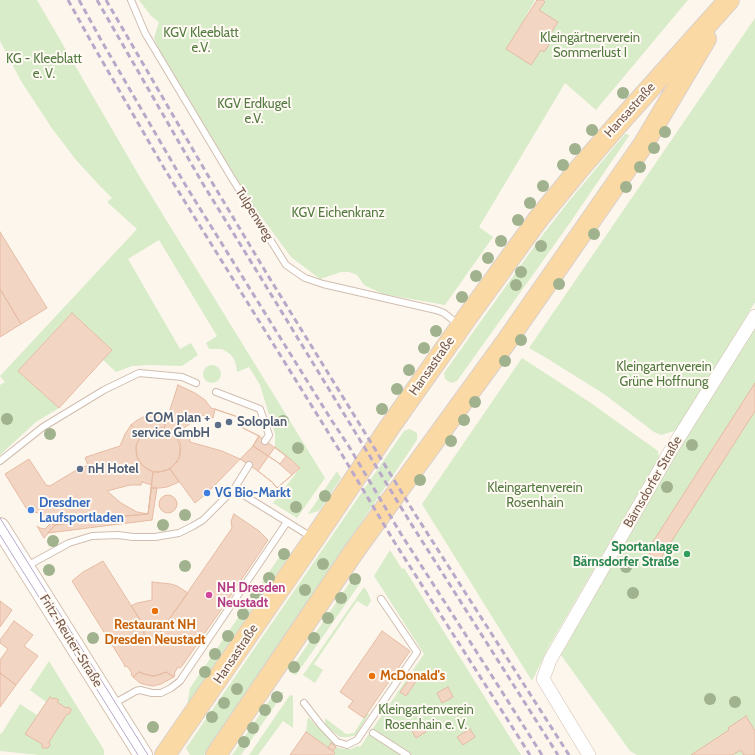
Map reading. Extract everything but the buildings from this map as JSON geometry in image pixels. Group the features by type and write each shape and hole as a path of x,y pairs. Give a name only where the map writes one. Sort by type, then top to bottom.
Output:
{"main road":[{"name":"Hansastraße","path":"166,755 389,428 539,218 629,111 729,0"},
{"name":"Hansastraße","path":"216,755 355,550 506,342 643,145 729,0"},
{"name":"Fritz-Reuter-Straße","path":"0,527 143,755"}],"street":[{"name":"Bärnsdorfer Straße","path":"589,755 543,680 550,660 671,450 755,316"}],"lane":[{"name":"Tulpenweg","path":"131,0 145,33 286,265 305,278 322,284 436,310 444,313 461,326"},
{"path":"0,461 43,427 104,390 139,373 182,377 196,383"},
{"path":"216,392 260,410 269,435 265,441"},
{"path":"25,567 69,544 92,536 118,535 133,537 156,537 179,533 202,520 234,489 249,465"},
{"path":"234,489 314,539"},
{"path":"111,705 140,690 152,693 161,693 180,681 287,522"},
{"path":"304,703 321,726 337,742 347,745 357,740 417,652 381,599"},
{"path":"373,733 407,755"}],"green space":[{"name":"KG - Kleeblatt e. V.","path":"0,0 37,0 141,179 325,478 297,518 273,503 300,468 275,447 275,434 260,385 249,367 237,372 234,359 230,354 222,349 209,349 206,343 217,336 159,240 128,259 180,349 191,343 198,355 182,366 132,366 116,372 103,360 112,350 72,313 18,371 59,408 36,422 0,455 0,385 5,382 0,376 137,229 107,202 112,198 76,160 51,127 21,81 0,41"},
{"path":"139,0 535,0 521,25 537,0 688,0 596,110 565,83 479,227 493,237 445,305 383,294 364,285 357,275 349,272 341,272 320,279 291,257 249,200 158,48 154,38 159,22 151,16"},
{"name":"Kleingartenverein Grüne Hoffnung","path":"755,18 755,302 678,430 661,435 654,432 604,394 529,348"},
{"path":"625,134 628,134 629,136 567,227 457,381 451,383 445,379 444,373 541,237"},
{"name":"Sportanlage Bärnsdorfer Straße","path":"755,328 755,755 637,755 630,751 561,655 675,454"},
{"name":"Kleingartenverein Rosenhain","path":"522,358 588,401 658,451 659,458 549,646 532,681 422,504"},
{"path":"208,365 216,365 221,370 219,381 216,383 208,383 203,378 203,370"},
{"path":"410,429 417,433 417,440 204,755 190,755 186,748 404,431"},
{"path":"158,441 164,444 167,450 164,456 158,459 152,456 149,450 152,444"},
{"path":"337,471 341,478 319,511 308,514"},
{"name":"Kleingartenverein Rosenhain e. V.","path":"390,550 402,569 404,568 521,755 333,755 335,753 333,751 306,732 308,717 338,748 351,749 358,746 360,747 424,654 374,576"},
{"path":"280,556 288,557 187,705 190,688"},
{"path":"355,575 361,582 296,675 289,672"},
{"path":"364,587 371,601 367,607 357,601 314,664 323,670 315,683 303,675"},
{"path":"49,661 104,750 104,755 39,755 0,751 0,734 20,704 37,715 46,702 30,690"},
{"path":"284,692 241,755 232,755 274,694"},
{"path":"290,695 293,696 293,728 283,721 258,755 249,755"},
{"path":"367,713 369,714 356,735 349,737 340,737 325,725 325,718 346,734 354,733"}],"tram line":[{"path":"0,518 148,755"},
{"path":"0,535 138,755"}],"railway":[{"path":"68,0 164,168 341,453 395,543 530,755"},
{"path":"79,0 186,186 348,445 401,534 542,755"},
{"path":"97,0 203,184 410,522 558,755"},
{"path":"106,0 267,274 415,514 569,755"}],"place":[{"name":"Soloplan","path":"229,422"},
{"name":"COM plan + service GmbH","path":"218,425"},
{"name":"nH Hotel","path":"80,469"},
{"name":"VG Bio-Markt","path":"207,493"},
{"name":"Dresdner Laufsportladen","path":"31,510"},
{"name":"Sportanlage Bärnsdorfer Straße","path":"687,554"},
{"name":"NH Dresden Neustadt","path":"209,595"},
{"name":"Restaurant NH Dresden Neustadt","path":"155,611"},
{"name":"McDonald's","path":"372,676"}],"park label":[{"name":"KGV Kleeblatt e.V.","path":"201,40"},
{"name":"Kleingärtnerverein Sommerlust I","path":"590,46"},
{"name":"KGV Erdkugel e.V.","path":"254,112"},
{"name":"KGV Eichenkranz","path":"338,213"}]}
